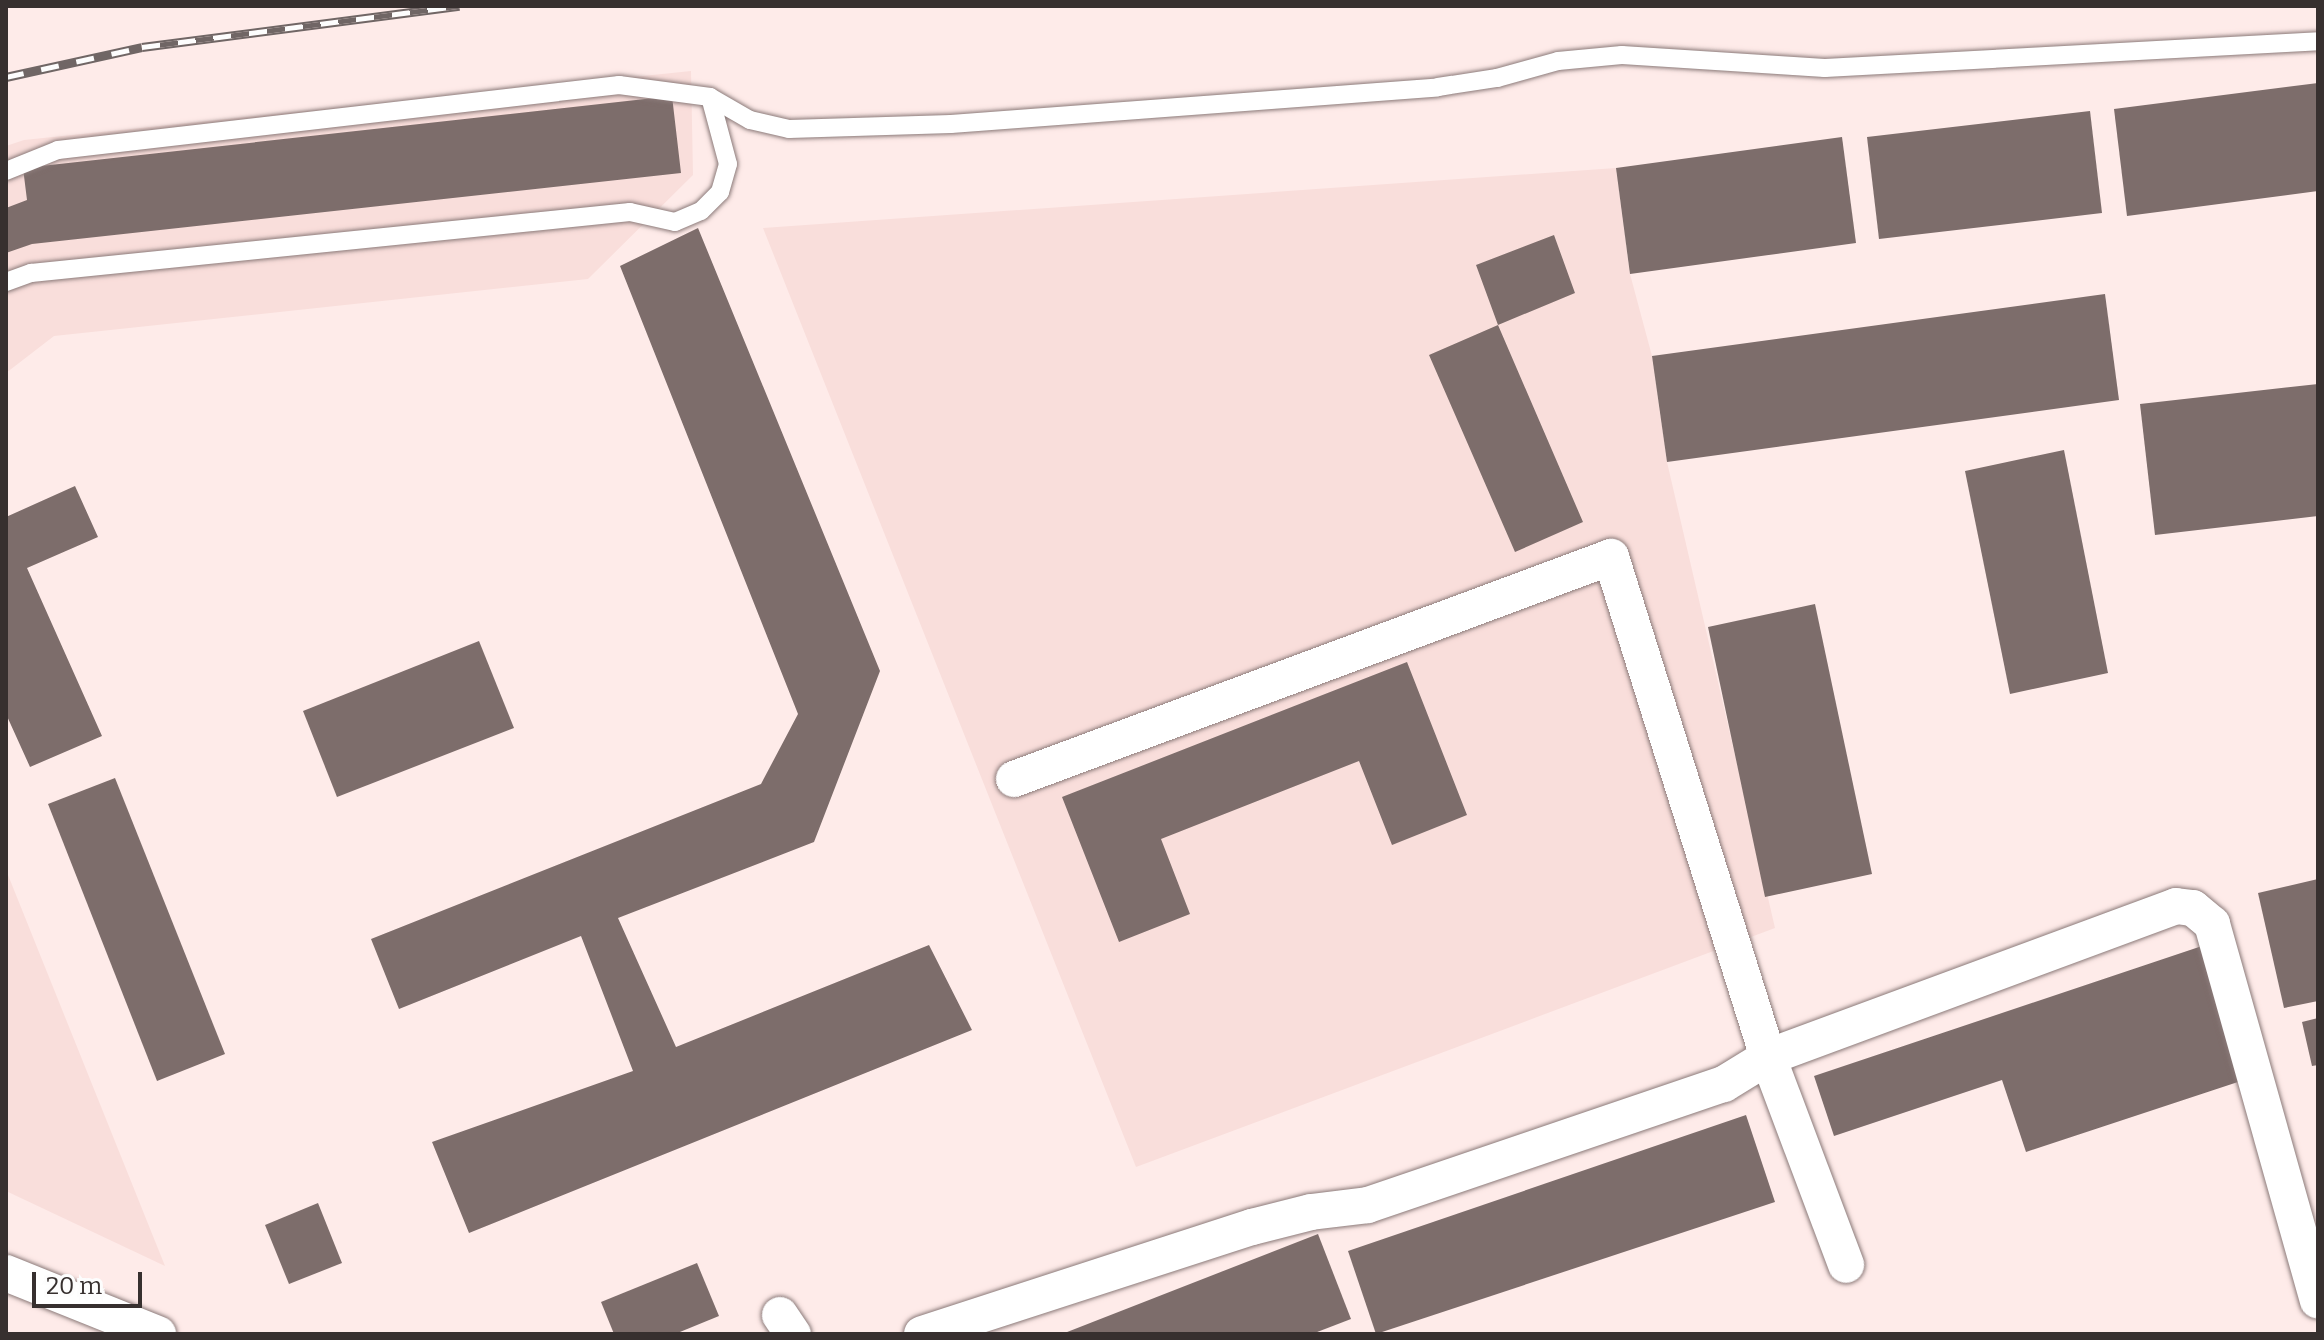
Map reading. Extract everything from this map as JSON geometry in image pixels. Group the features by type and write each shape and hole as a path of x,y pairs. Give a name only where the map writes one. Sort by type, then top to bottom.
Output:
{"street":[{"path":"1014,779 1611,557 1768,1057 1846,1265"},
{"path":"922,1334 1252,1227 1311,1212 1368,1205 1724,1084 1768,1057 2176,906 2205,913 2219,944 2318,1300"},
{"path":"6,1273 158,1334"}],"lane":[{"path":"6,171 58,150 619,85 710,97 750,120 789,129 951,124 1438,87 1497,78 1558,61 1622,55 1825,68 2318,41"},
{"path":"6,282 31,273 630,212 675,222 701,211 720,192 728,164 710,97"}],"shaded area":[{"path":"691,71 693,175 588,279 54,336 6,373 6,146 24,140"},
{"path":"1616,168 1630,274 1652,356 1667,462 1775,928 1136,1167 763,228"},
{"path":"6,870 165,1266 6,1191"}],"building":[{"path":"2318,83 2318,191 2127,216 2114,109"},
{"path":"672,96 681,173 32,244 6,253 6,208 27,200 23,168"},
{"path":"2090,111 2102,213 1879,239 1867,137"},
{"path":"1842,137 1856,243 1630,274 1616,168"},
{"path":"698,228 880,671 814,842 618,918 676,1047 929,945 972,1030 469,1233 432,1142 633,1071 581,936 399,1009 371,939 761,784 798,714 620,266"},
{"path":"1554,235 1575,293 1498,325 1476,265"},
{"path":"2105,294 2119,400 1667,462 1652,356"},
{"path":"1498,325 1583,522 1515,552 1429,355"},
{"path":"2318,384 2318,516 2155,535 2140,404"},
{"path":"2064,450 2108,673 2010,694 1965,471"},
{"path":"75,486 98,537 27,568 102,736 30,767 6,714 6,517"},
{"path":"1815,604 1872,874 1765,897 1708,627"},
{"path":"479,641 514,728 337,797 303,711"},
{"path":"1407,662 1467,815 1392,845 1359,761 1161,839 1190,914 1119,942 1062,797"},
{"path":"115,778 225,1054 157,1081 48,804"},
{"path":"2318,879 2318,1001 2284,1008 2258,893"},
{"path":"2202,946 2247,1079 2026,1152 2002,1080 1834,1136 1814,1076"},
{"path":"2318,1018 2318,1065 2312,1066 2302,1022"},
{"path":"1746,1115 1775,1202 1376,1334 1348,1251"},
{"path":"318,1203 342,1263 289,1284 265,1225"},
{"path":"1318,1234 1351,1319 1312,1334 1062,1334"},
{"path":"697,1263 719,1316 675,1334 614,1334 601,1302"}],"railway":[{"path":"6,77 142,47 459,6"}]}
